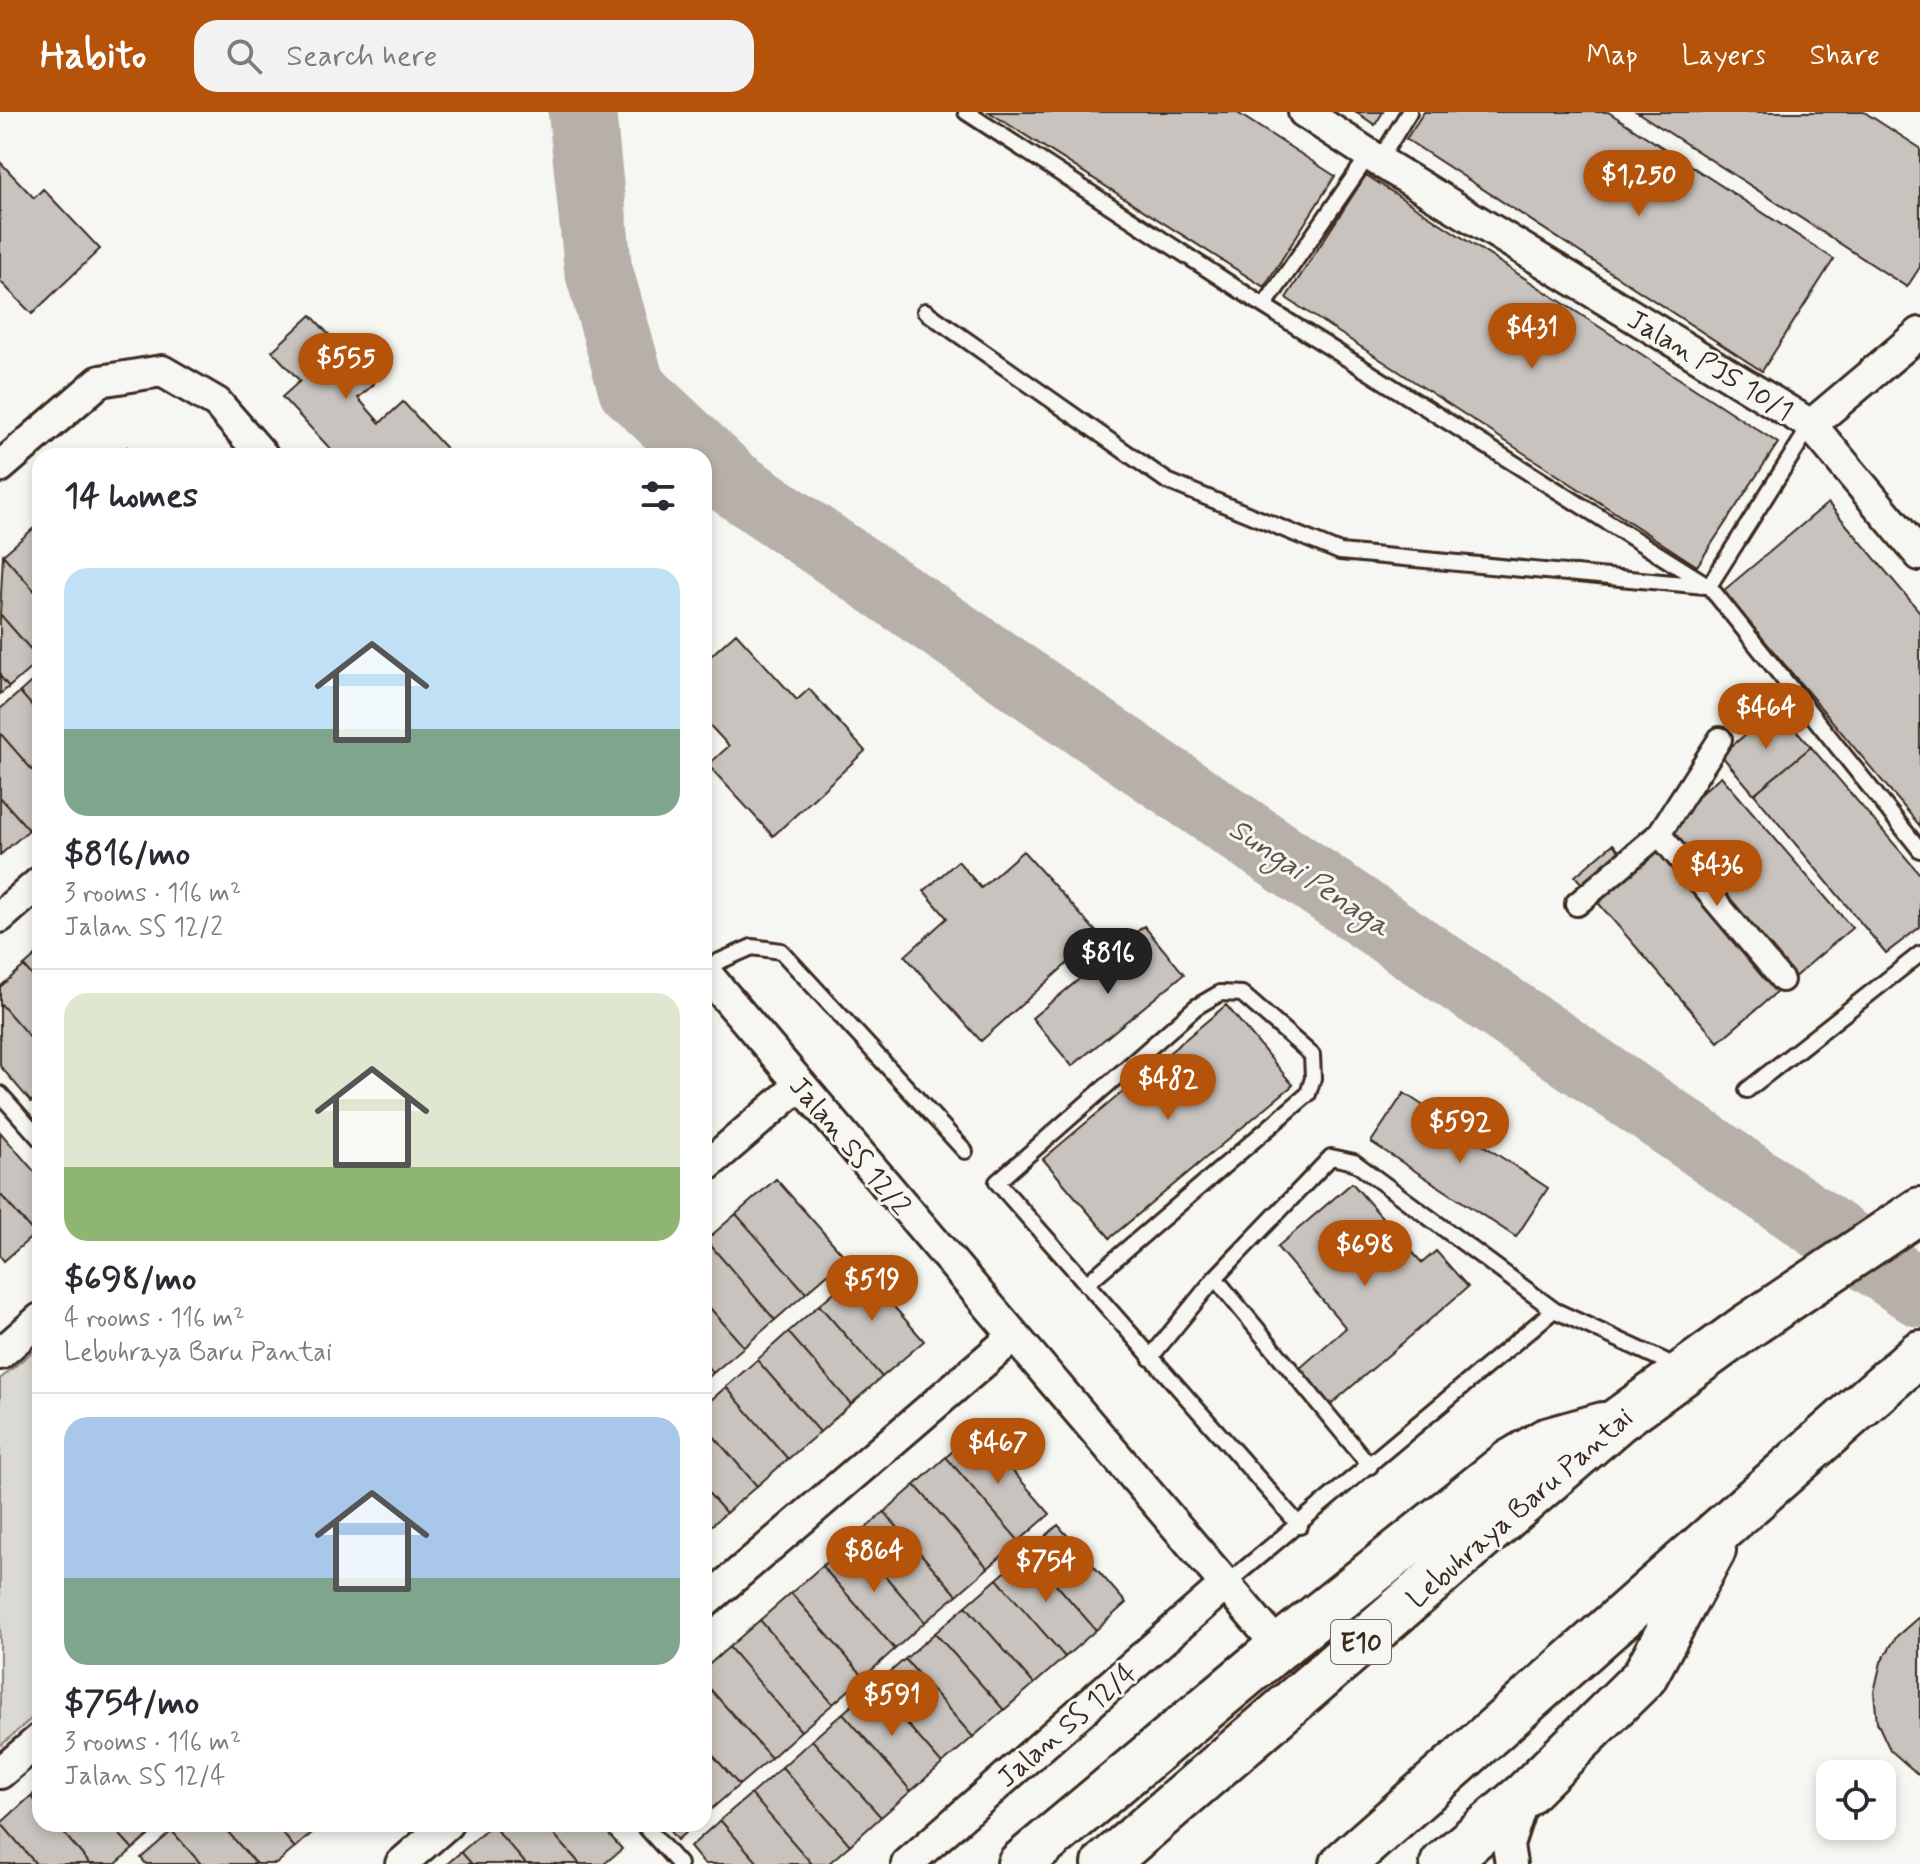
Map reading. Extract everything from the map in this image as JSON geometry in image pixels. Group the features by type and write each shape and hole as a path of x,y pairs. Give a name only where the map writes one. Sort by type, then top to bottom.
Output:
{"highway":[{"name":"Lebuhraya Baru Pantai","path":"1105,1864 1617,1421 1745,1328 1920,1210"},
{"path":"1343,1864 1920,1353"},
{"path":"1020,1864 1279,1647 1509,1463 1546,1441 1617,1421"},
{"path":"1443,1864 1525,1794 1644,1677 1728,1523"}],"street":[{"name":"Jalan PJS 10/1","path":"1304,112 1811,425 1920,555"},
{"path":"1811,425 1920,333"},
{"path":"0,467 100,381 162,371 217,403 256,448"},
{"path":"1577,904 1659,834 1720,739"},
{"path":"1659,834 1782,980"},
{"path":"0,917 32,889"},
{"name":"Jalan SS 12/2","path":"712,980 1279,1647"},
{"path":"712,1161 800,1085"},
{"path":"0,1354 32,1326"},
{"path":"712,1596 1014,1336"},
{"name":"Jalan SS 12/4","path":"907,1864 1225,1585"},
{"path":"0,1773 32,1746"},
{"path":"1511,1864 1508,1845 1525,1794"},
{"path":"401,1864 438,1832"}],"lane":[{"path":"966,112 1264,306 1709,586 1920,850"},
{"path":"1264,306 1409,112"},
{"path":"925,311 1167,481 1340,552 1709,586"},
{"path":"1709,586 1811,425"},
{"path":"712,966 752,947 781,951 965,1151"},
{"path":"1747,1090 1920,954"},
{"path":"1086,1284 1308,1094 1313,1078 1312,1055 1242,994 1220,993 1196,1007 997,1182 1150,1358 1300,1526"},
{"path":"0,1094 32,1130"},
{"path":"1150,1358 1215,1278 1331,1157 1354,1162 1554,1310 1686,1371"},
{"path":"1215,1278 1370,1466"},
{"path":"1225,1585 1300,1526 1554,1310"},
{"path":"650,1832 679,1864"}],"shaded area":[{"path":"32,1352 32,1718 0,1746 0,1379"}],"building":[{"path":"989,112 1236,112 1335,176 1264,287"},
{"path":"1356,112 1383,112 1375,125"},
{"path":"1424,112 1608,112 1834,259 1762,371 1406,139"},
{"path":"1637,112 1864,112 1920,148 1920,267 1907,287"},
{"path":"0,162 34,198 43,189 100,249 32,314 0,281"},
{"path":"1366,175 1778,443 1697,566 1286,298"},
{"path":"311,315 374,384 358,398 380,423 403,402 446,448 330,448 282,397 300,381 272,351"},
{"path":"1828,503 1920,612 1920,826 1723,591"},
{"path":"32,530 32,588 3,555"},
{"path":"3,555 32,588 32,651 0,614"},
{"path":"0,614 32,651 32,667 9,687 0,676"},
{"path":"736,633 797,700 809,689 865,751 773,836 712,769 712,761 729,746 712,728 712,655"},
{"path":"0,676 9,687 0,694"},
{"path":"32,681 32,706 20,692"},
{"path":"20,692 32,706 32,770 0,733 0,709"},
{"path":"1777,708 1811,747 1754,794 1721,755"},
{"path":"0,733 32,770 32,827 29,830 0,797"},
{"path":"1811,747 1920,874 1920,927 1886,953 1754,794"},
{"path":"1721,776 1852,928 1718,1042 1575,876 1613,844 1625,858"},
{"path":"0,797 29,830 0,855"},
{"path":"1023,851 1099,935 981,1041 905,956 947,918 924,891 958,861 981,888"},
{"path":"1144,926 1184,974 1072,1066 1032,1018"},
{"path":"32,959 32,976 24,966"},
{"path":"24,966 32,976 32,1040 0,1003 0,987"},
{"path":"0,1003 32,1040 31,1102 0,1066"},
{"path":"1226,1005 1293,1085 1110,1238 1043,1159"},
{"path":"1404,1093 1548,1188 1516,1237 1371,1142"},
{"path":"0,1132 32,1169 32,1231 0,1194"},
{"path":"776,1179 846,1258 806,1293 736,1214"},
{"path":"1352,1183 1422,1263 1436,1251 1468,1287 1330,1405 1299,1369 1346,1328 1277,1247"},
{"path":"0,1194 32,1231 32,1237 4,1261 0,1256"},
{"path":"736,1214 806,1293 775,1320 712,1247 712,1235"},
{"path":"712,1247 775,1320 744,1347 712,1310"},
{"path":"861,1269 924,1341 882,1377 819,1305"},
{"path":"819,1305 882,1377 851,1404 788,1332"},
{"path":"712,1310 744,1347 712,1372"},
{"path":"788,1332 851,1404 820,1432 757,1360"},
{"path":"757,1360 820,1432 788,1459 726,1387"},
{"path":"726,1387 788,1459 757,1486 712,1434 712,1399"},
{"path":"977,1430 1050,1514 1019,1541 946,1457"},
{"path":"712,1434 757,1486 726,1513 712,1497"},
{"path":"946,1457 1019,1541 988,1568 915,1485"},
{"path":"915,1485 988,1568 957,1595 884,1512"},
{"path":"712,1497 726,1513 712,1525"},
{"path":"884,1512 957,1595 925,1622 853,1539"},
{"path":"1058,1525 1126,1603 1096,1630 1028,1552"},
{"path":"853,1539 925,1622 895,1649 822,1566"},
{"path":"1028,1552 1096,1630 1065,1657 997,1579"},
{"path":"822,1566 895,1649 864,1677 791,1593"},
{"path":"997,1579 1065,1657 1034,1684 966,1606"},
{"path":"791,1593 864,1677 833,1704 760,1620"},
{"path":"966,1606 1034,1684 1004,1710 935,1633"},
{"path":"1920,1616 1920,1776 1890,1750 1877,1722 1874,1692 1881,1662 1897,1636"},
{"path":"760,1620 833,1704 801,1731 729,1647"},
{"path":"935,1633 1004,1710 973,1737 905,1659"},
{"path":"729,1647 801,1731 771,1758 712,1691 712,1662"},
{"path":"905,1659 973,1737 942,1764 874,1686"},
{"path":"874,1686 942,1764 911,1791 843,1713"},
{"path":"712,1691 771,1758 739,1785 712,1754"},
{"path":"843,1713 911,1791 881,1817 812,1740"},
{"path":"812,1740 881,1817 850,1845 782,1767"},
{"path":"712,1754 739,1785 712,1809"},
{"path":"782,1767 850,1845 828,1864 812,1864 751,1794"},
{"path":"751,1794 812,1864 759,1864 720,1820"},
{"path":"31,1796 32,1832 63,1832 90,1864 36,1864 1,1823"},
{"path":"720,1820 759,1864 704,1864 690,1847 707,1832 712,1832 712,1827"},
{"path":"1,1823 36,1864 0,1864"},
{"path":"63,1832 117,1832 133,1849 116,1864 90,1864"},
{"path":"117,1832 153,1832 133,1849"},
{"path":"173,1832 228,1832 256,1864 201,1864"},
{"path":"173,1832 201,1864 146,1864 141,1858"},
{"path":"228,1832 282,1832 295,1848 276,1864 256,1864"},
{"path":"282,1832 313,1832 295,1848"},
{"path":"484,1832 498,1832 526,1864 472,1864 461,1852"},
{"path":"498,1832 552,1832 580,1864 526,1864"},
{"path":"552,1832 607,1832 622,1849 604,1864 580,1864"},
{"path":"670,1832 686,1832 677,1840"},
{"path":"461,1852 472,1864 447,1864"}],"waterway":[{"name":"Sungai Penaga","path":"582,112 598,268 632,388 696,448"},
{"name":"Sungai Penaga","path":"712,464 730,481 1920,1293"}]}
